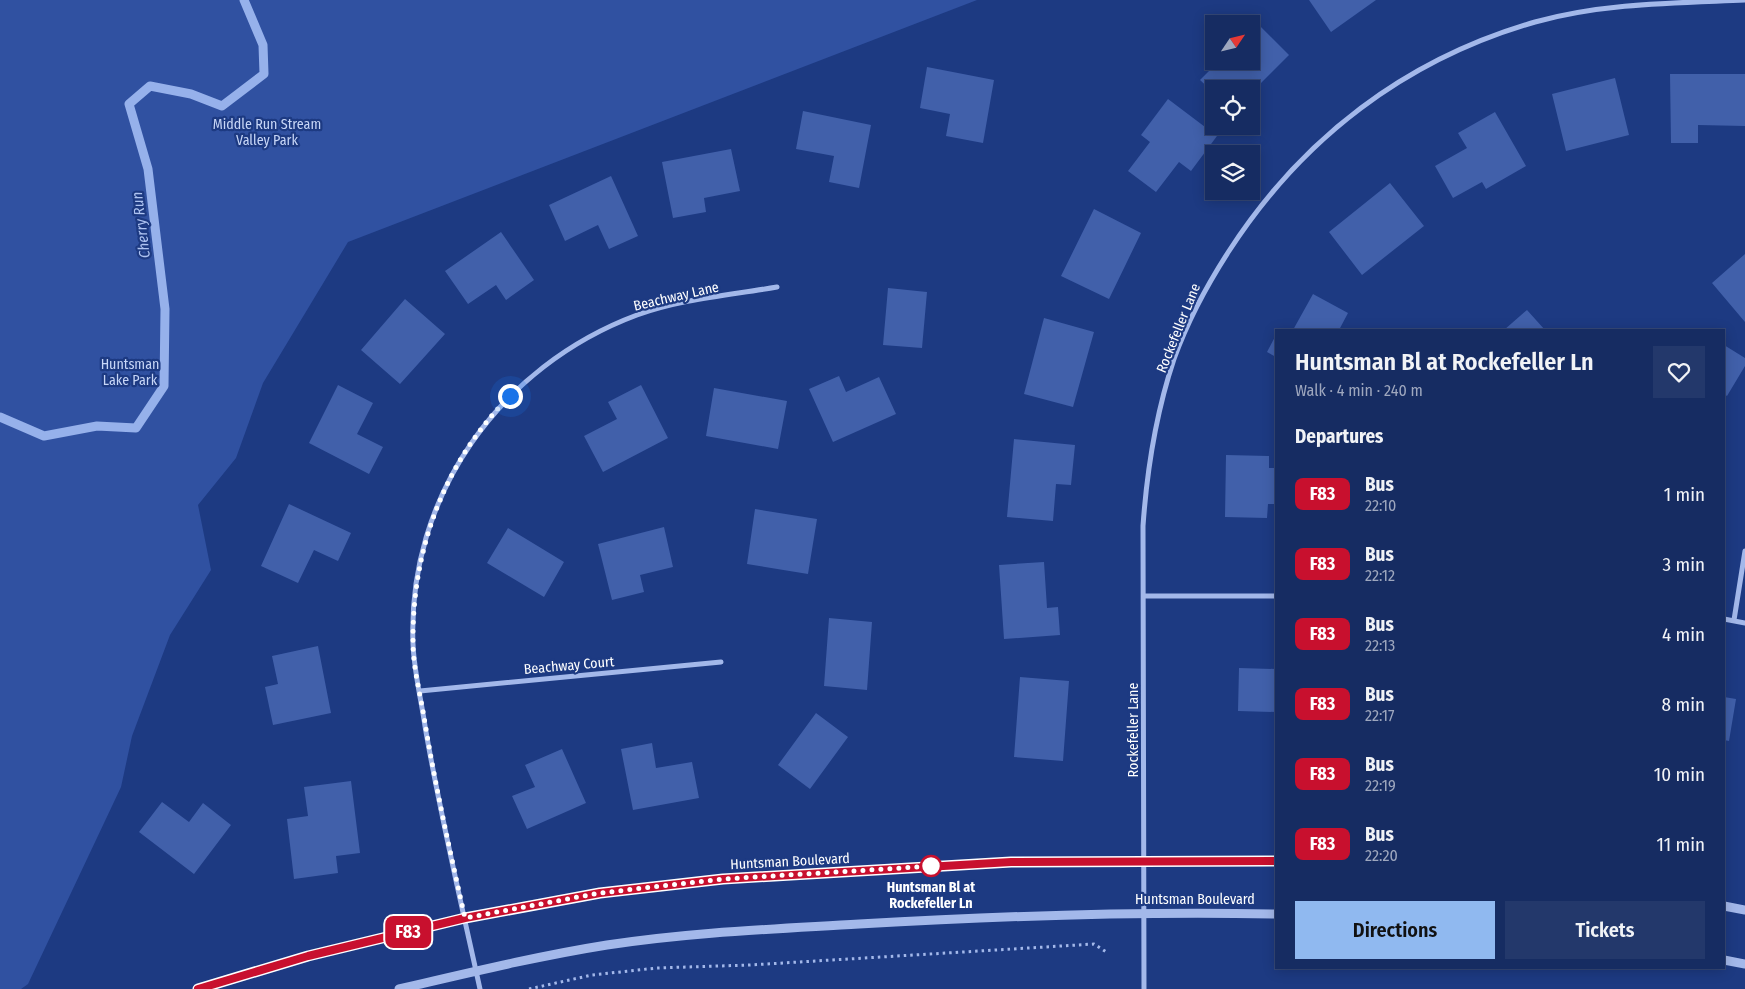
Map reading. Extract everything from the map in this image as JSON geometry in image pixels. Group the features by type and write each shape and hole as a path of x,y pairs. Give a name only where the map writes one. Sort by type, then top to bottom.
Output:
{"street":[{"name":"Rockefeller Lane","path":"1144,989 1143,526 1146,484 1153,438 1174,359 1190,321 1218,268 1253,214 1307,153 1370,100 1436,60 1488,37 1537,22 1592,10 1651,4 1745,0"},
{"name":"Beachway Lane","path":"480,989 431,761 413,645 414,598 424,544 436,506 454,469 498,408 523,383 579,341 611,325 664,307 777,287"},
{"path":"1734,620 1745,551"},
{"path":"1144,596 1275,596"},
{"path":"1725,619 1745,623"},
{"name":"Beachway Court","path":"420,691 721,662"},
{"name":"Huntsman Boulevard","path":"198,989 308,956 465,918 600,893 723,879 1011,862 1275,861"},
{"path":"1725,906 1745,910"},
{"name":"Huntsman Boulevard","path":"399,989 476,971 608,945 728,932 1013,915 1144,912 1275,914"},
{"path":"1725,960 1745,964"}],"path":[{"path":"529,989 592,975 657,968 750,965 1094,944 1108,953"}],"green space":[{"path":"0,0 977,0 348,242 263,383 236,458 198,505 211,570 170,635 132,736 121,787 28,984 21,989 0,989"}],"building":[{"path":"1309,0 1376,0 1331,32"},
{"path":"1260,26 1289,55 1260,84 1260,80 1205,80 1205,85 1200,80 1210,70 1260,70"},
{"path":"927,67 994,80 983,143 946,136 950,114 920,108"},
{"path":"1670,74 1745,74 1745,126 1698,125 1698,143 1671,143"},
{"path":"1615,78 1629,135 1566,151 1552,94"},
{"path":"1168,99 1205,127 1205,135 1217,136 1210,145 1205,145 1205,152 1191,171 1179,162 1156,192 1128,171 1150,142 1141,135"},
{"path":"803,111 871,125 859,188 829,182 834,156 796,149"},
{"path":"1495,112 1526,166 1486,189 1482,182 1453,198 1435,166 1467,148 1458,133"},
{"path":"731,149 740,191 704,198 706,212 673,218 662,162"},
{"path":"611,176 638,236 609,249 598,225 565,241 549,205"},
{"path":"1390,183 1424,226 1362,275 1329,232"},
{"path":"1094,209 1141,233 1109,299 1061,276"},
{"path":"501,232 534,280 506,300 496,285 468,304 445,271"},
{"path":"1745,254 1745,322 1712,283"},
{"path":"888,288 927,292 922,348 883,345"},
{"path":"1313,294 1348,313 1340,329 1294,329"},
{"path":"405,299 445,334 400,384 361,350"},
{"path":"1527,310 1544,329 1505,329"},
{"path":"1044,318 1094,332 1073,407 1024,394"},
{"path":"1275,337 1275,356 1267,352"},
{"path":"1725,346 1745,358 1745,366 1727,396 1725,395"},
{"path":"839,376 846,392 879,377 896,414 833,442 809,389"},
{"path":"338,385 373,403 357,434 383,447 369,474 309,443"},
{"path":"641,385 668,438 603,472 584,436 617,419 608,402"},
{"path":"714,388 787,401 778,449 706,436"},
{"path":"1014,439 1075,445 1071,485 1056,484 1053,521 1007,517"},
{"path":"1226,455 1269,456 1269,468 1275,468 1275,504 1268,504 1267,518 1225,517"},
{"path":"289,504 351,533 338,561 314,550 298,583 261,566"},
{"path":"755,509 817,519 808,574 747,564"},
{"path":"664,527 673,567 640,575 644,592 612,600 598,544"},
{"path":"508,528 564,562 544,597 487,563"},
{"path":"1044,562 1047,608 1058,607 1060,635 1004,639 999,565"},
{"path":"829,618 872,622 867,690 824,686"},
{"path":"318,646 331,713 273,725 265,687 278,684 272,656"},
{"path":"1239,668 1275,669 1275,712 1238,711"},
{"path":"1020,677 1069,681 1063,761 1014,757"},
{"path":"1725,697 1736,699 1729,741 1725,740"},
{"path":"816,713 848,737 810,789 778,765"},
{"path":"652,743 656,768 692,762 699,798 633,810 621,749"},
{"path":"562,749 586,803 527,829 512,796 535,787 525,765"},
{"path":"351,781 360,853 336,856 338,873 294,879 287,819 308,816 304,787"},
{"path":"162,802 189,822 203,803 231,825 194,874 139,832"}],"waterway":[{"name":"Cherry Run","path":"0,417 44,436 97,426 136,428 164,386 165,309 148,169 129,104 150,86 191,94 222,106 264,74 263,45 244,0"}],"bus line":[{"name":"F83","path":"198,989 308,956 465,918 600,893 723,879 1011,862 1275,861"}],"place":[{"name":"Huntsman Bl at Rockefeller Ln","path":"931,866"}],"route":[{"path":"510,396 476,436 454,469 436,506 424,544 414,598 413,645 431,761 465,918 600,893 723,879 934,866 931,866"}],"park label":[{"name":"Middle Run Stream Valley Park","path":"267,132"},
{"name":"Huntsman Lake Park","path":"130,372"}]}
